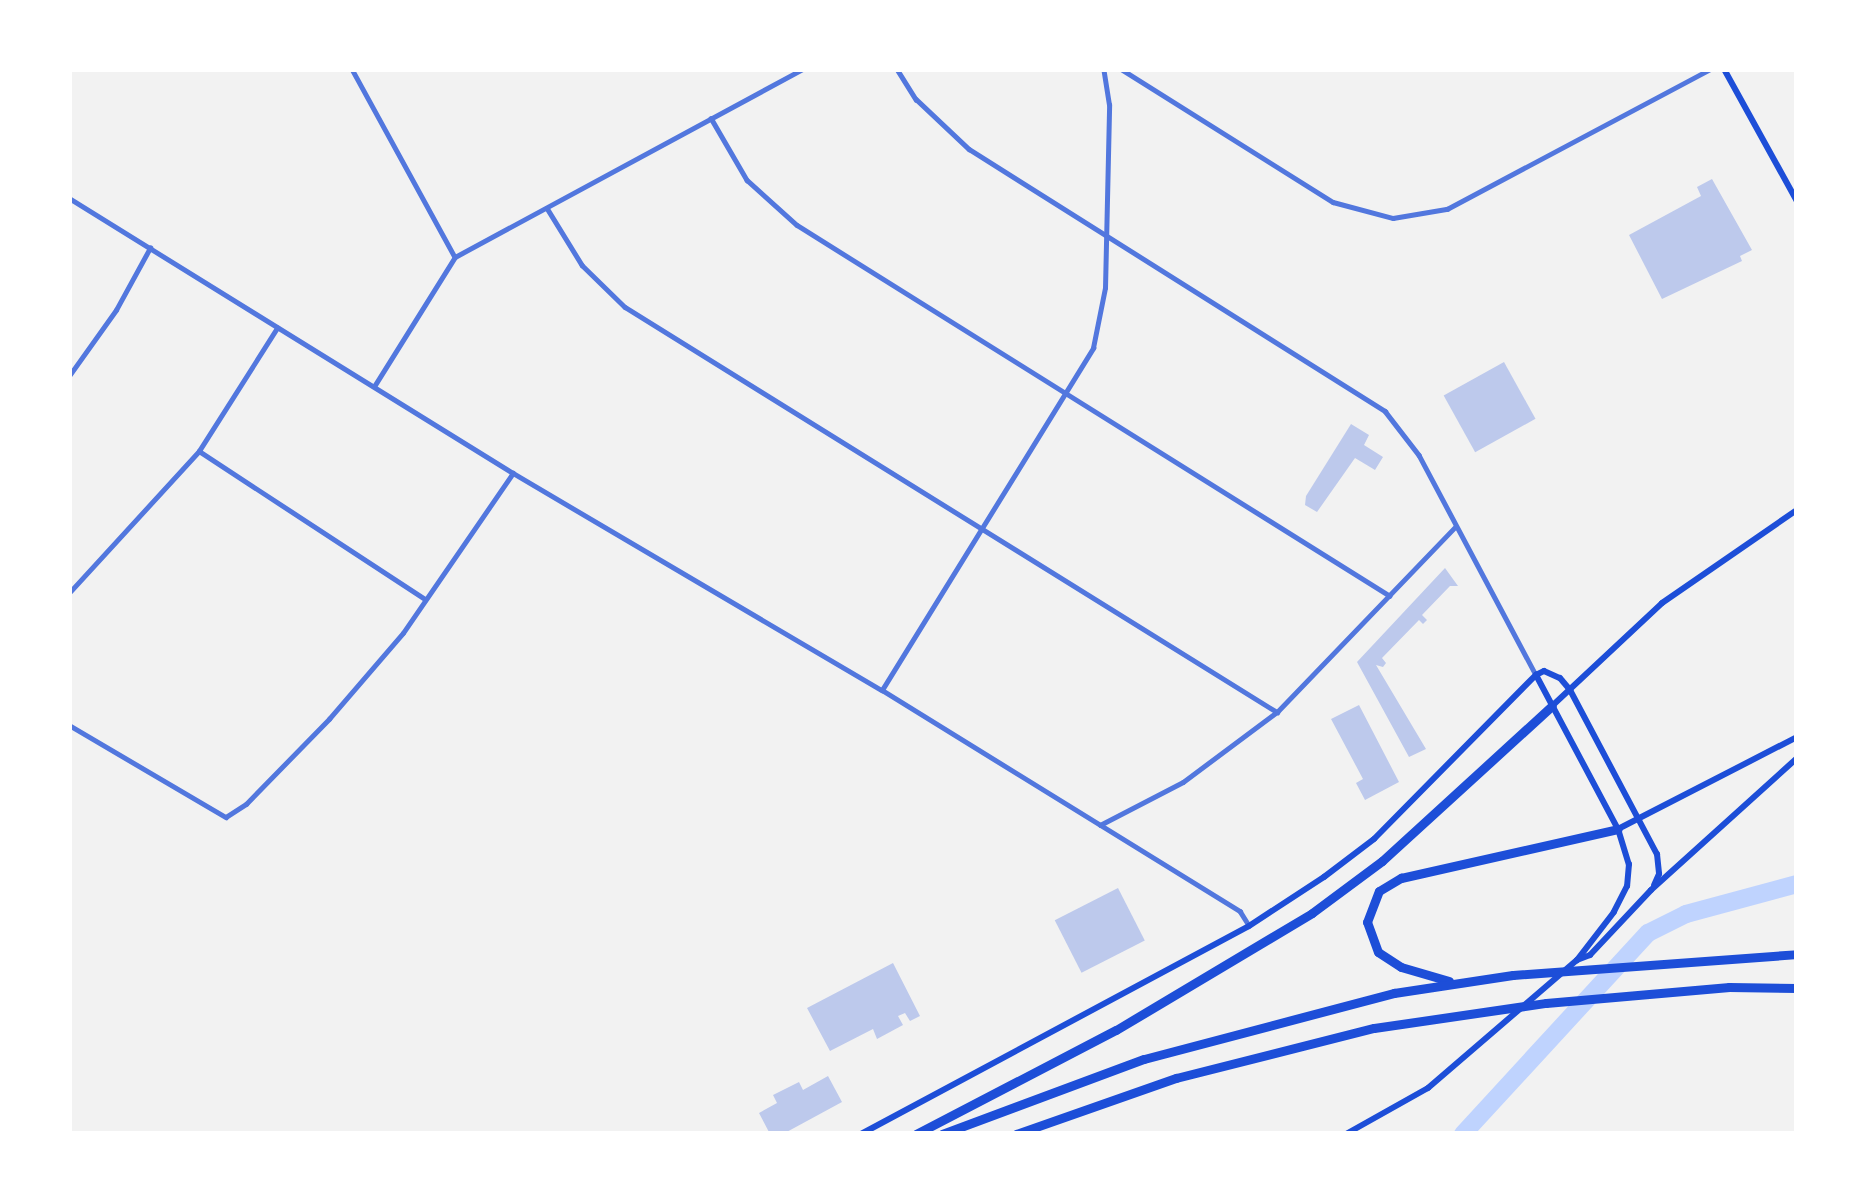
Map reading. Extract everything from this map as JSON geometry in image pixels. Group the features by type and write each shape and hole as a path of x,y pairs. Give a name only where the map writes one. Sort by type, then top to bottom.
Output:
{"highway":[{"path":"916,1134 1116,1030 1312,913 1382,861 1552,706"},
{"path":"1454,982 1401,967 1378,952 1367,922 1379,890 1401,878 1618,829"},
{"path":"942,1134 1082,1079 1219,1036 1454,982 1797,954"},
{"path":"1016,1134 1269,1052 1479,1010 1729,987 1797,988"}],"main road":[{"path":"1724,69 1797,201"},
{"path":"1552,706 1662,603 1797,510"},
{"path":"861,1134 1249,926 1374,839 1544,671 1560,678 1570,690 1640,818 1660,863 1651,890"},
{"path":"1346,1134 1428,1088 1577,960 1627,886 1629,864 1618,829 1536,675"},
{"path":"1618,829 1797,737"},
{"path":"1577,960 1590,955 1651,890 1797,758"}],"street":[{"path":"352,69 455,257"},
{"path":"375,385 455,257 802,69"},
{"path":"897,69 916,99 969,149 1385,411 1419,454 1536,675"},
{"path":"882,690 1067,392 1102,320 1109,105 1103,69"},
{"path":"1121,69 1333,202 1393,218 1447,209 1710,69"},
{"path":"711,118 747,180 797,226 1390,596"},
{"path":"1787,184 1797,178"},
{"path":"69,198 513,472 882,690 1240,911 1249,926"},
{"path":"547,208 581,265 625,307 985,526 1277,712"},
{"path":"69,376 116,310 150,248"},
{"path":"69,593 199,452 277,328"},
{"path":"199,452 428,600"},
{"path":"69,725 226,817 246,804 329,719 428,600 513,472"},
{"path":"1100,825 1183,782 1277,712 1455,526"}],"building":[{"path":"1712,179 1752,250 1740,256 1742,261 1662,299 1629,235 1701,196 1697,187"},
{"path":"1504,362 1536,419 1475,452 1444,395"},
{"path":"1351,424 1369,435 1364,445 1383,457 1375,470 1355,458 1317,512 1305,505 1306,496"},
{"path":"1445,568 1458,586 1450,586 1422,615 1427,620 1423,624 1419,620 1382,658 1383,667 1376,665 1426,749 1409,757 1357,662"},
{"path":"1359,705 1399,782 1365,800 1356,783 1363,779 1331,719"},
{"path":"1118,888 1145,941 1082,973 1055,920"},
{"path":"893,963 920,1016 910,1021 905,1013 898,1016 903,1025 877,1039 873,1029 830,1051 807,1008"},
{"path":"828,1076 842,1102 783,1134 770,1134 759,1113 777,1103 773,1095 799,1082 803,1090"}],"waterway":[{"path":"1463,1134 1648,933 1686,914 1797,884"}]}
